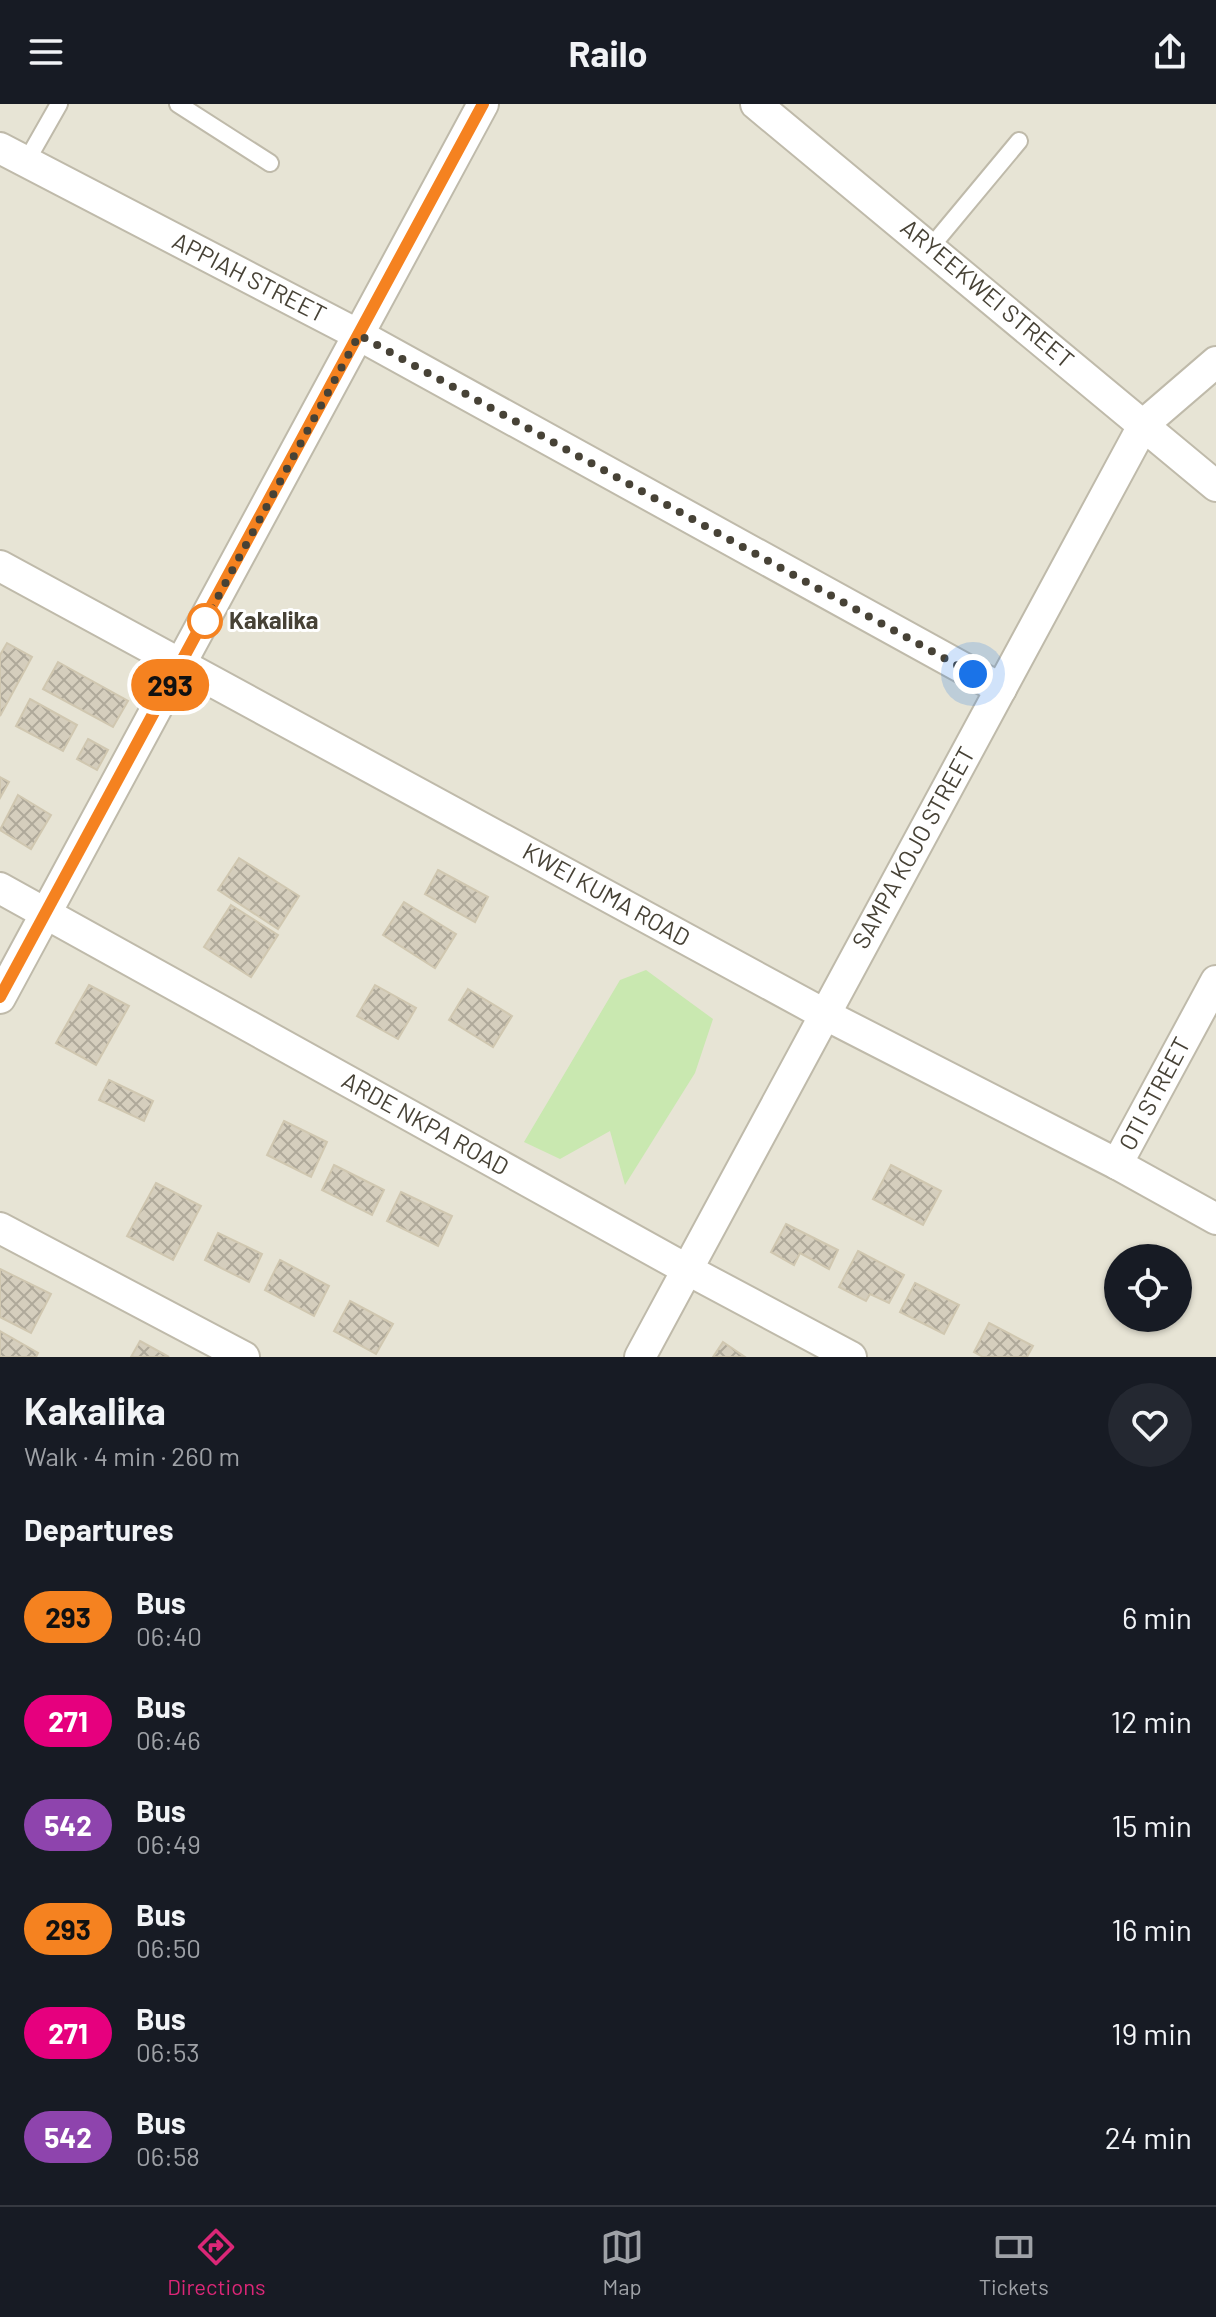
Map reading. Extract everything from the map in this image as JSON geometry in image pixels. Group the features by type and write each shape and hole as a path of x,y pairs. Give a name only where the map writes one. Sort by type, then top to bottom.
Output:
{"street":[{"path":"0,998 483,104"},
{"name":"ARYEEKWEI STREET","path":"756,104 1216,486"},
{"name":"APPIAH STREET","path":"13,155 359,335 1001,689"},
{"name":"SAMPA KOJO STREET","path":"640,1357 1144,424 1216,362"},
{"name":"KWEI KUMA ROAD","path":"0,566 824,1014 1117,1164 1216,1219"},
{"name":"ARDE NKPA ROAD","path":"0,888 688,1270 851,1357"},
{"name":"OTI STREET","path":"1117,1164 1216,981"},
{"path":"0,1228 244,1357"}],"lane":[{"path":"13,155 59,104"},
{"path":"178,104 270,163"},
{"path":"930,248 1019,141"}],"shaded area":[{"path":"0,104 1216,104 1216,1357 0,1357"}],"green space":[{"path":"646,970 713,1019 695,1073 625,1185 610,1131 560,1159 524,1142 620,980"}],"building":[{"path":"7,643 32,657 0,716 0,655"},
{"path":"58,662 128,701 113,727 43,689"},
{"path":"30,699 77,725 63,751 16,726"},
{"path":"88,739 108,750 97,770 77,759"},
{"path":"0,777 9,782 0,798"},
{"path":"18,795 51,815 31,849 0,830"},
{"path":"239,858 299,896 278,929 218,890"},
{"path":"438,870 488,897 475,922 425,894"},
{"path":"404,902 456,934 435,968 383,935"},
{"path":"231,905 278,935 251,977 204,947"},
{"path":"89,985 129,1006 96,1065 56,1043"},
{"path":"375,985 416,1008 398,1039 357,1016"},
{"path":"468,989 512,1016 493,1047 449,1020"},
{"path":"109,1080 153,1101 144,1121 99,1100"},
{"path":"284,1121 327,1142 311,1177 267,1155"},
{"path":"334,1165 384,1190 372,1215 322,1190"},
{"path":"891,1165 941,1191 923,1225 873,1199"},
{"path":"156,1183 201,1206 173,1260 127,1236"},
{"path":"401,1192 452,1216 438,1246 387,1221"},
{"path":"786,1224 838,1250 829,1269 800,1253 794,1265 771,1252"},
{"path":"218,1233 262,1254 249,1282 205,1260"},
{"path":"858,1251 904,1275 889,1303 870,1294 866,1301 839,1287"},
{"path":"280,1260 329,1286 314,1316 265,1290"},
{"path":"0,1269 51,1294 31,1333 0,1317"},
{"path":"915,1283 959,1305 944,1334 900,1312"},
{"path":"350,1301 393,1324 376,1354 334,1331"},
{"path":"989,1323 1033,1346 1027,1357 983,1357 974,1352"},
{"path":"0,1331 38,1353 36,1357 0,1357"},
{"path":"140,1341 169,1357 131,1357"},
{"path":"723,1342 745,1357 713,1357"}],"bus line":[{"name":"293","path":"0,997 483,104"}],"place":[{"name":"Kakalika","path":"205,621"}],"route":[{"path":"205,621 359,335 973,674"}]}
